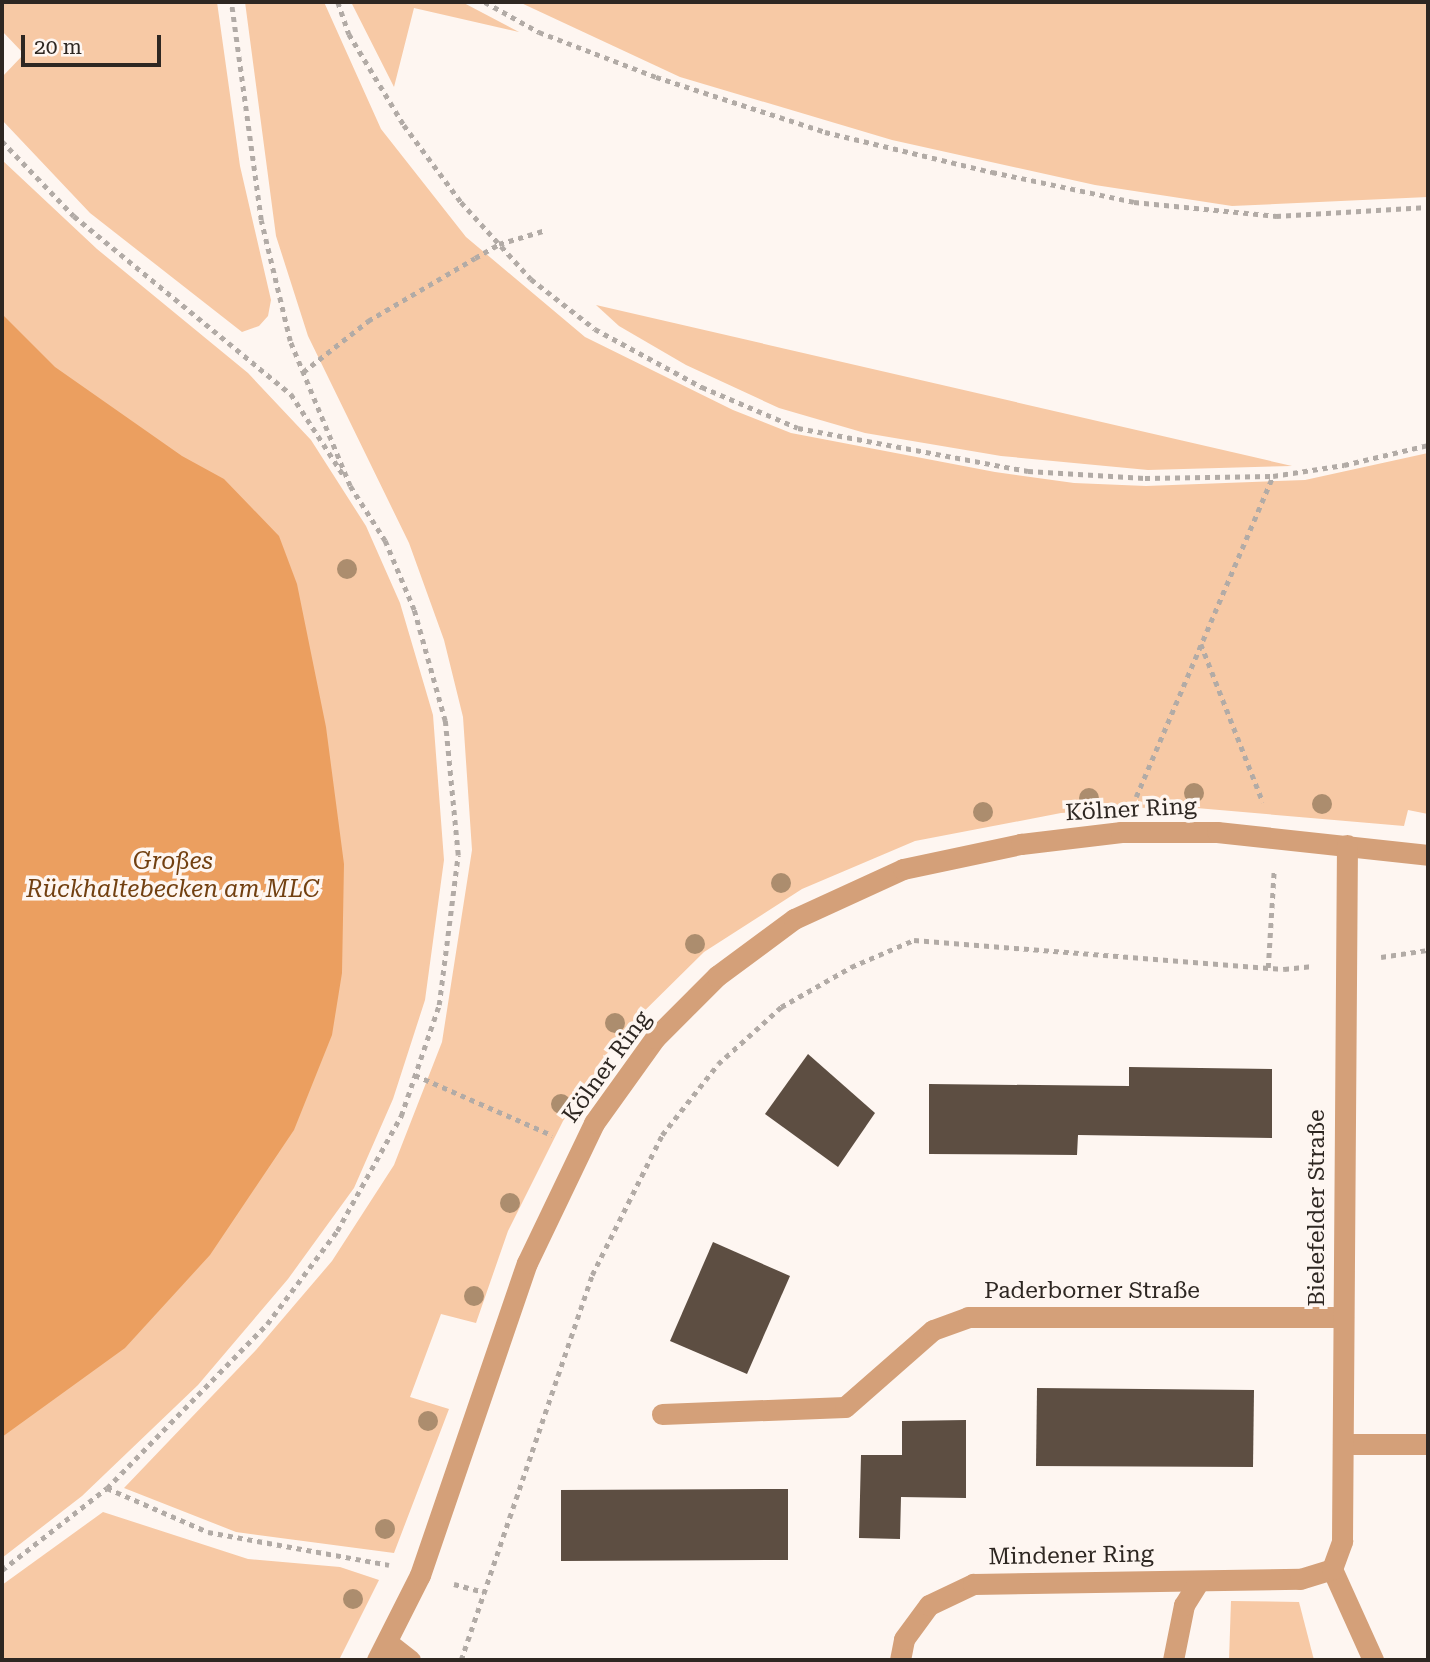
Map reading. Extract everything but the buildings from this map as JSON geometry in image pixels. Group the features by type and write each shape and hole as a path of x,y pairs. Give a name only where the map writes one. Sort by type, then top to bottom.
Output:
{"street":[{"name":"Kölner Ring","path":"382,1652 420,1575 527,1263 584,1142 655,1038 717,976 794,919 903,869 1021,844 1121,832 1276,837 1428,855"},
{"name":"Bielefelder Straße","path":"1332,1569 1342,1541 1347,845"},
{"name":"Paderborner Straße","path":"662,1414 845,1407 933,1330 968,1317 1343,1317"},
{"path":"1343,1444 1428,1444"},
{"path":"1172,1660 1184,1605 1199,1581 1300,1579 1332,1569 1373,1660"},
{"name":"Mindener Ring","path":"900,1660 904,1639 929,1605 973,1584 1199,1581"},
{"path":"382,1652 410,1660"}],"path":[{"path":"231,2 261,220 290,341 350,486"},
{"path":"338,2 349,34 404,125 499,244 531,279 595,329 702,387 799,428 1028,471 1144,478 1273,476 1344,466 1428,445"},
{"path":"485,2 539,32 656,77 825,132 992,173 1134,202 1276,216 1428,207"},
{"path":"2,141 74,216 291,394 350,486 385,541 414,610 445,721 458,855 439,1005 401,1116 337,1231 267,1324 107,1488 2,1570"},
{"path":"303,372 368,321 499,244 545,230"},
{"path":"1121,832 1273,476"},
{"path":"1200,643 1276,837 1268,968"},
{"path":"461,1660 592,1275 662,1135 718,1064 781,1007 850,967 914,940 1268,968 1346,962 1428,950"},
{"path":"415,1075 555,1137 584,1142"},
{"path":"107,1488 208,1532 376,1561 484,1592"}],"shaded area":[{"path":"2,2 217,2 240,166 271,300 268,316 259,326 242,332 90,213 2,120 2,77 24,54 2,31"},
{"path":"245,2 324,2 381,129 466,237 585,337 733,410 791,433 995,472 1074,483 1146,486 1305,480 1428,453 1428,814 1408,810 1404,826 1173,806 1061,813 915,841 802,889 704,952 621,1034 563,1121 508,1231 476,1323 441,1314 410,1397 449,1409 394,1553 236,1532 124,1488 256,1350 332,1261 394,1165 442,1042 472,850 463,717 444,640 409,543 308,336 276,236"},
{"path":"351,2 462,2 519,32 414,8 394,87"},
{"path":"519,2 1428,2 1428,197 1232,206 1095,185 892,140 680,77"},
{"name":"Großes Rückhaltebecken am MLC","path":"2,160 97,249 248,373 311,440 366,526 400,603 433,715 444,860 425,1000 393,1099 354,1188 288,1279 198,1385 82,1496 2,1558"},
{"path":"596,305 1292,466 1148,470 1001,456 865,433 779,408 686,365 619,326"},
{"path":"103,1512 248,1559 340,1567 379,1580 339,1660 2,1660 2,1585"},
{"path":"1231,1601 1299,1602 1314,1660 1229,1660"}],"water":[{"name":"Großes Rückhaltebecken am MLC","path":"2,314 55,367 182,456 224,479 279,536 297,584 326,727 344,864 342,973 332,1035 294,1130 210,1255 125,1348 2,1437"}]}
